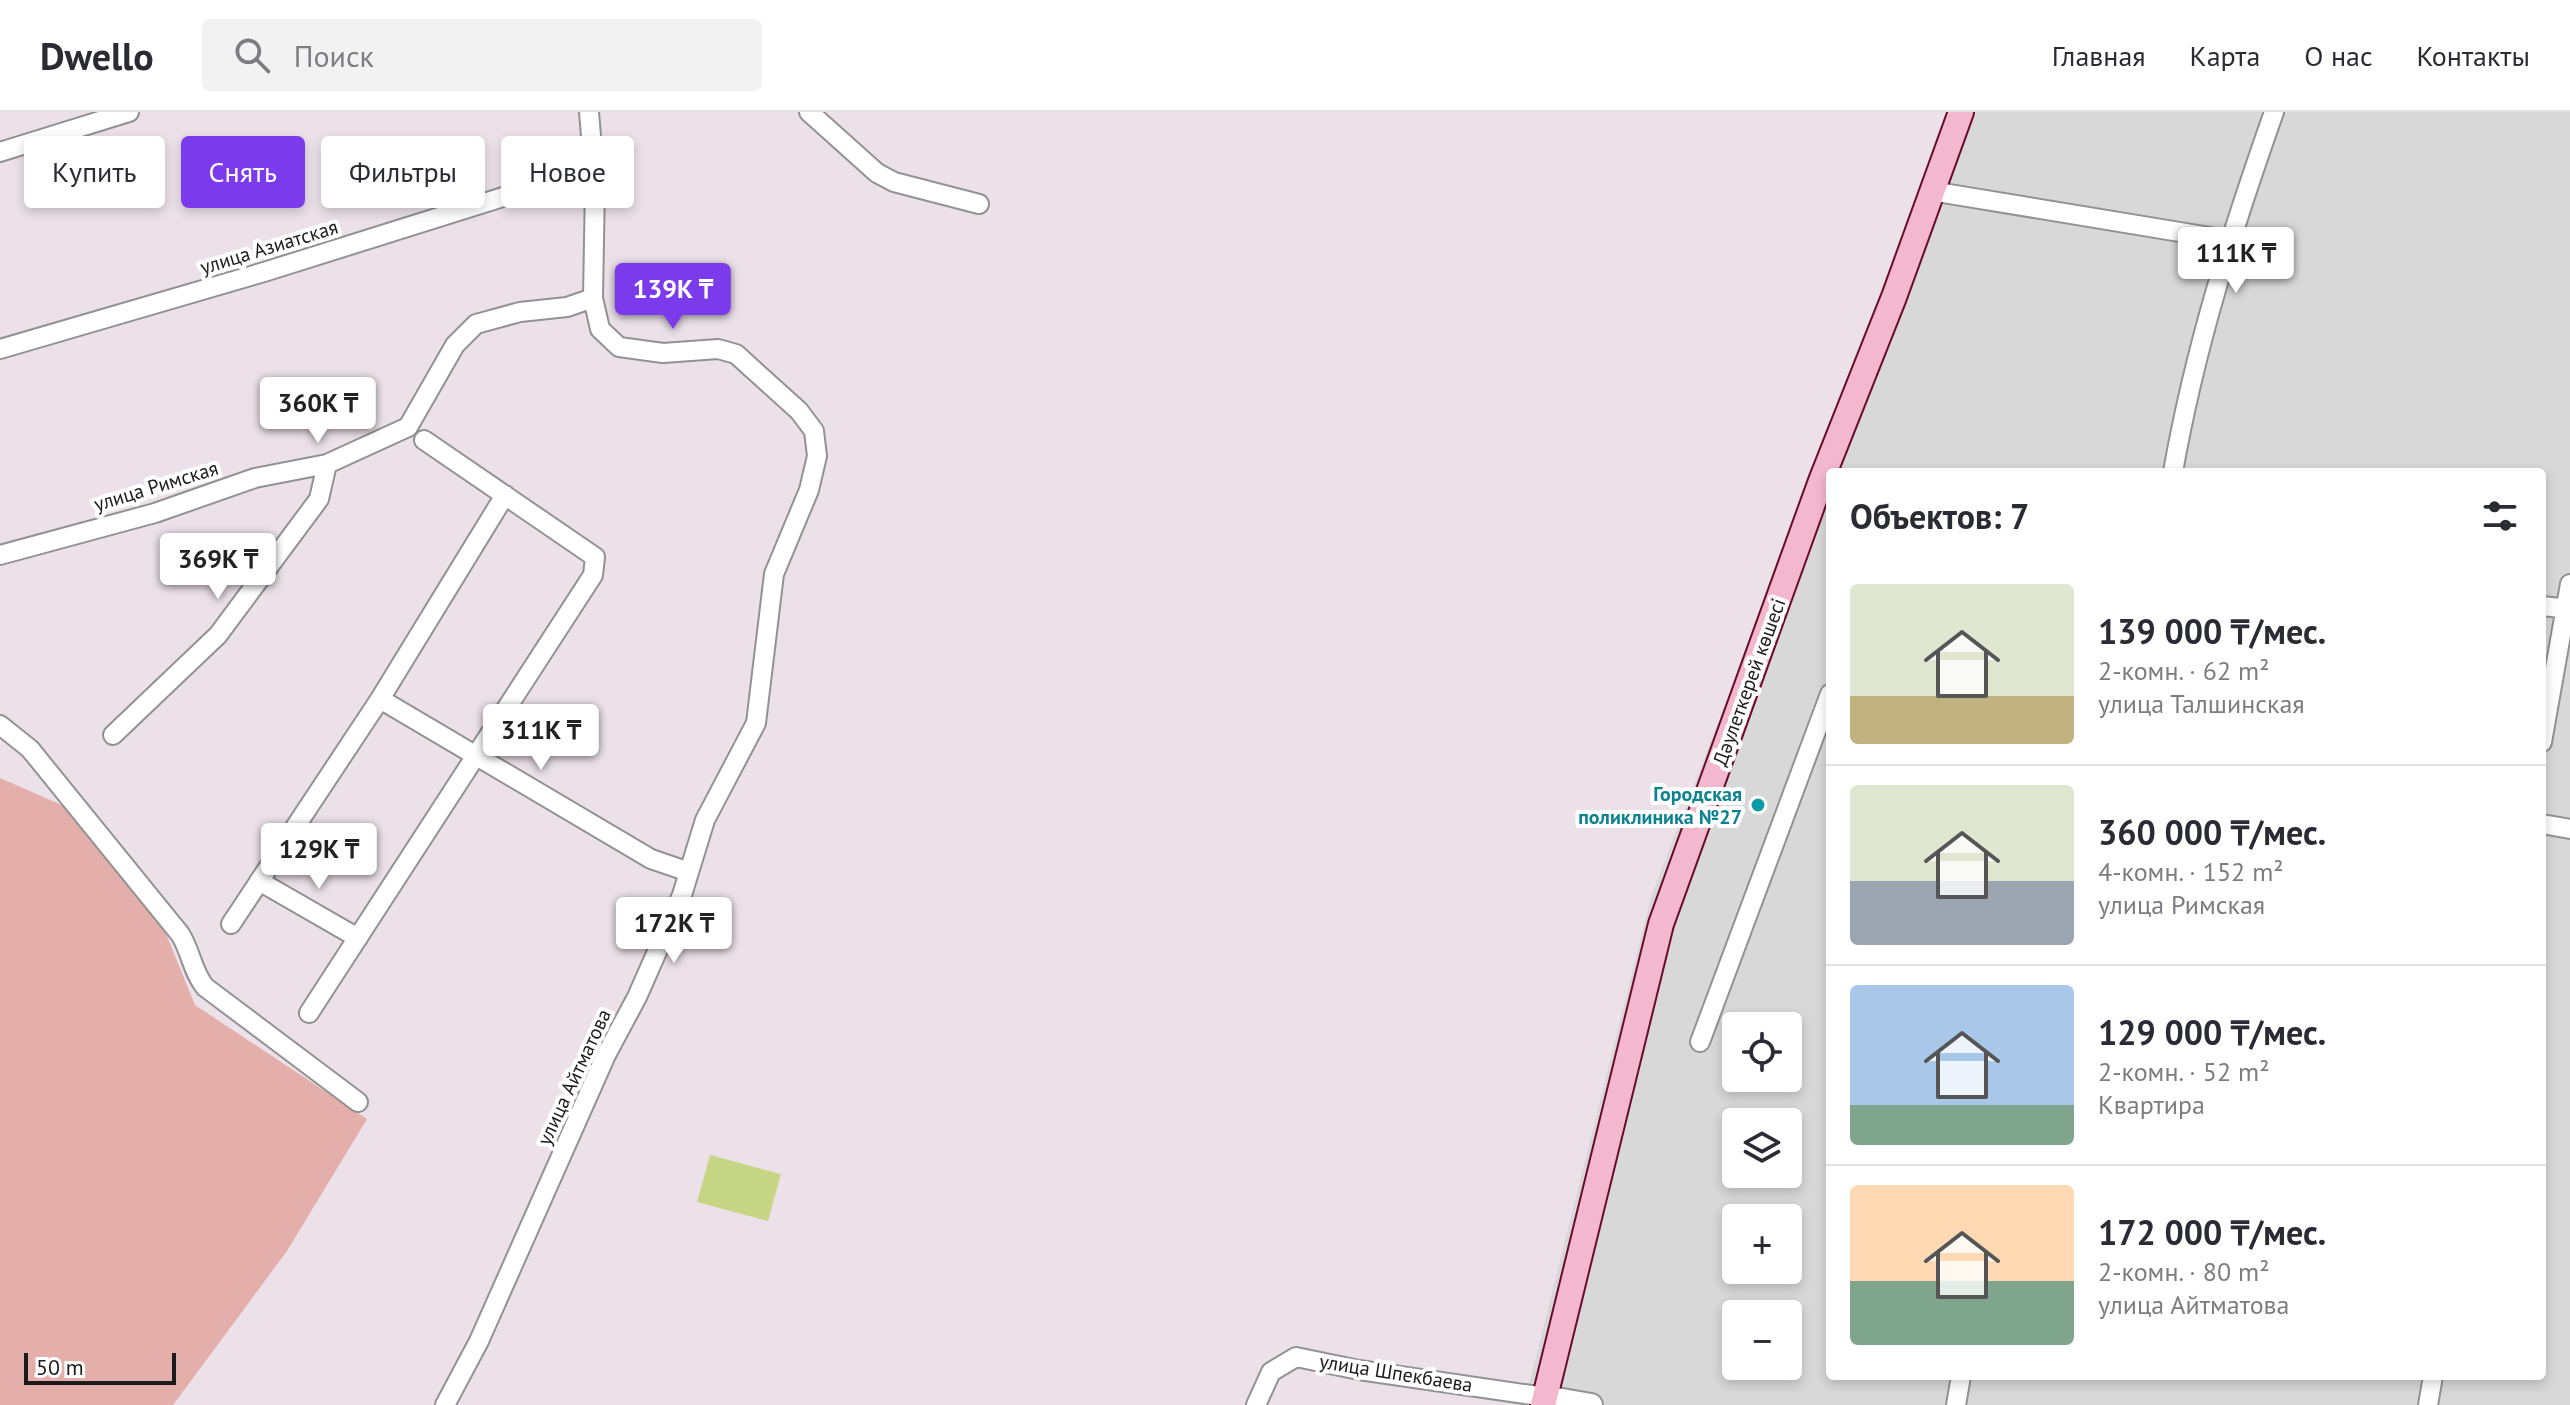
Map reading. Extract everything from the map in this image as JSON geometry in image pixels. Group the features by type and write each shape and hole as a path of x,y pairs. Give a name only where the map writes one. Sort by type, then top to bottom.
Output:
{"main road":[{"name":"Дәулеткерей көшесі","path":"1831,468 1961,112"},
{"name":"Дәулеткерей көшесі","path":"1544,1401 1661,924 1826,482"}],"street":[{"path":"0,152 129,112"},
{"path":"589,112 591,136"},
{"path":"809,112 877,173 894,182 979,204"},
{"path":"2174,468 2181,425 2228,240 2274,112"},
{"path":"1931,191 2228,240"},
{"name":"улица Азиатская","path":"0,349 264,272 501,198"},
{"path":"593,208 593,298"},
{"name":"улица Римская","path":"0,555 155,513 255,478 327,464 408,427 455,345 476,324 520,312 567,307 593,298"},
{"name":"улица Айтматова","path":"445,1405 479,1341 606,1055 644,983 689,872 705,820 756,723 774,574 809,490 817,456 814,431 799,411 736,354 718,349 663,353 619,347 600,329 593,298"},
{"path":"309,1013 593,575 595,557 424,440"},
{"path":"113,735 218,635 319,499 327,464"},
{"path":"231,924 380,699 505,495"},
{"path":"2546,722 2570,584"},
{"path":"2546,606 2568,609"},
{"path":"380,699 651,859 689,872"},
{"path":"1700,1042 1826,705"},
{"path":"0,725 30,749 180,934 189,948 196,976 205,987 358,1102"},
{"path":"2546,825 2570,829"},
{"path":"259,881 358,938"},
{"name":"улица Шпекбаева","path":"1256,1405 1271,1372 1296,1357 1544,1401 1591,1405"},
{"path":"1956,1405 1960,1380"},
{"path":"2428,1405 2432,1380"}],"shaded area":[{"path":"1952,112 2570,112 2570,1405 1524,1405 1651,897"},
{"path":"0,778 73,810 160,919 195,1005 367,1119 287,1251 173,1405 0,1405"}],"green space":[{"path":"710,1155 781,1174 768,1221 697,1202"}],"place":[{"name":"Городская поликлиника №27","path":"1758,805"}]}
